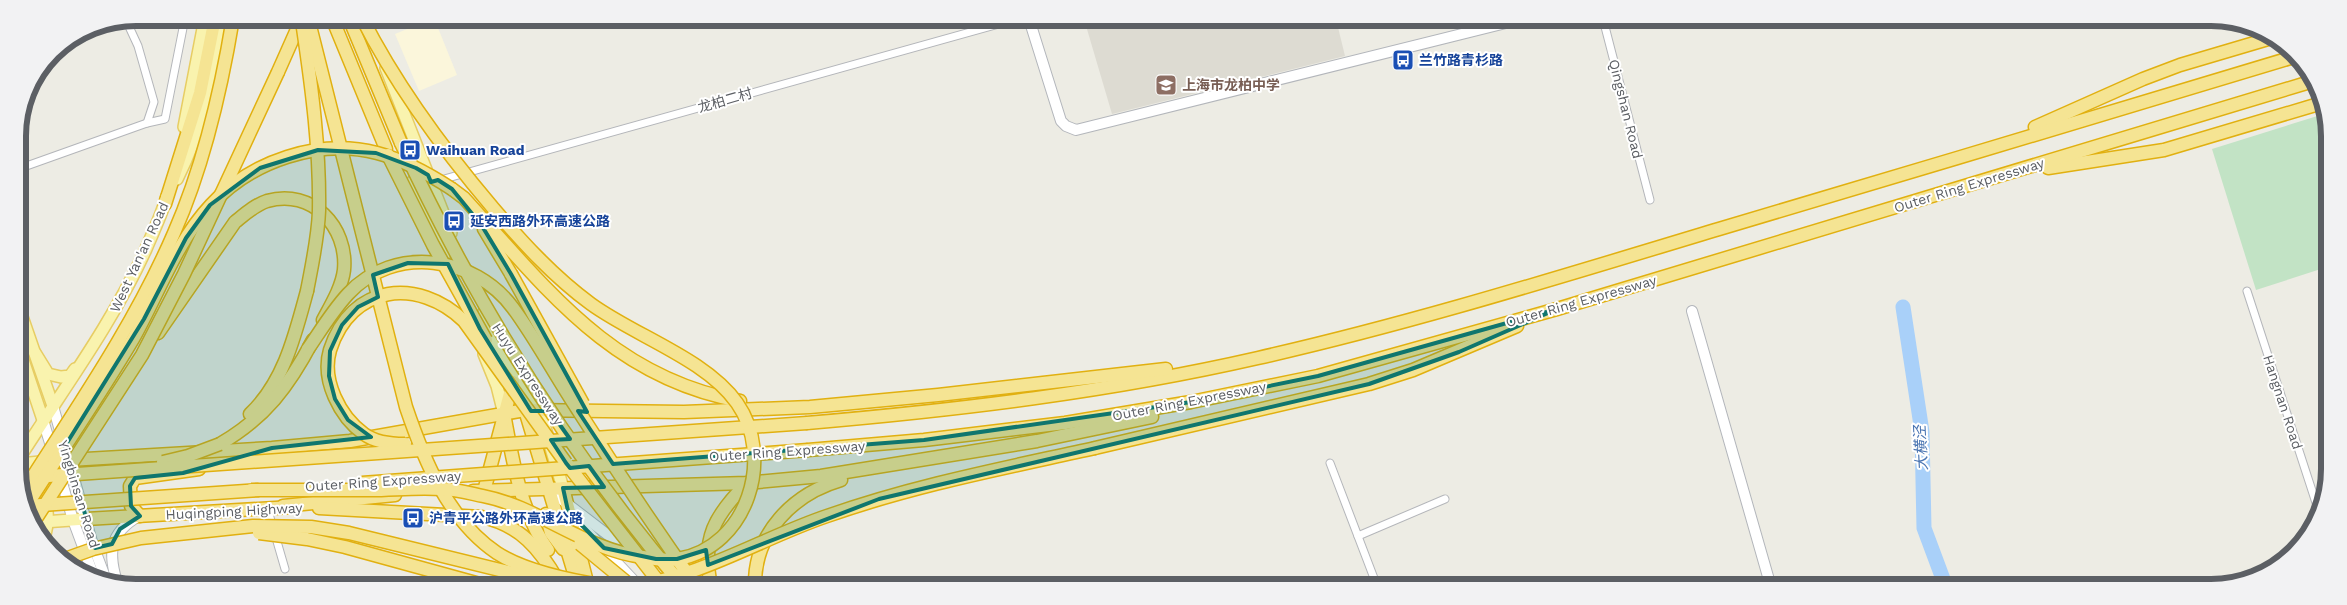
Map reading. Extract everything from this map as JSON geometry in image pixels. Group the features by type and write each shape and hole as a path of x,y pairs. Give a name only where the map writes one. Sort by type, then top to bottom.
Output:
{"highway":[{"path":"165,204 200,93 213,26"},
{"path":"27,485 110,355 154,275 175,231 216,104 231,26"},
{"path":"142,355 188,265 298,26"},
{"path":"220,444 258,407 274,383 297,329 307,291 318,213 318,162 312,91 303,26"},
{"path":"310,26 406,407 428,467 449,503 471,530 498,553 534,569 567,579"},
{"name":"Huyu Expressway","path":"335,26 386,149 433,245 480,329 566,463 657,579"},
{"name":"Huyu Expressway","path":"352,26 401,143 447,238 494,321 537,392 621,510 677,579"},
{"path":"251,490 443,489 487,497 518,508 596,546 624,555 677,559 694,554 710,545 734,524 750,495 755,473 755,446 749,424 738,404 721,383 697,366 614,320 591,304 569,287 526,246 467,177 432,132 399,85 366,26"},
{"path":"1851,190 2030,129 2106,94 2180,65 2262,40"},
{"name":"Outer Ring Expressway","path":"26,478 807,423 921,413 1031,399 1148,380 1258,358 1389,325 1550,280 2288,59"},
{"name":"Outer Ring Expressway","path":"33,505 808,450 924,440 1065,423 1190,402 1318,376 1557,309 2307,83"},
{"path":"1859,218 2040,170 2164,150 2316,105"},
{"path":"31,499 124,353 186,238 210,205 225,191 260,168 279,160 318,150 356,149 396,159 452,189 464,198 561,305 613,349 662,377 718,397 749,403 810,407"},
{"path":"452,189 482,226 511,274 637,502"},
{"path":"38,518 142,355 235,222 250,210 267,201 286,199 303,202 319,209 332,224 341,240 344,256 344,273 339,288 308,349 284,390 264,413 220,444 188,456 149,465 90,473"},
{"path":"308,349 349,293 367,278 386,268 408,263 437,261 462,268 484,279 513,308 637,502 691,579"},
{"path":"495,444 390,444 366,435 348,420 335,399 329,376 330,351 342,325 358,307 376,298 395,292 416,294 434,299 450,308 464,321 566,463"},
{"path":"669,579 699,569 825,516 879,498 1369,384 1459,352 1557,309"},
{"path":"69,460 272,448 350,441 525,410 684,412 810,407 1016,387 1258,358"},
{"path":"283,506 361,497 563,488 747,483 821,476 1037,441 1192,408 1318,376"},
{"path":"484,491 512,382"},
{"path":"525,410 547,489 545,510 551,533 568,556 576,579"},
{"path":"504,414 521,490 535,532 552,556 560,579"},
{"path":"140,516 131,506 130,486 135,478 183,473 234,461 272,448"},
{"path":"755,579 761,550 773,527 802,496 823,485 922,461"},
{"path":"710,579 708,561 709,539 717,518 726,505 747,483"},
{"path":"563,488 586,579"},
{"name":"Huqingping Highway","path":"80,520 283,506 482,517 498,520 515,528 534,545 557,579"},
{"path":"552,524 592,552 624,579"},
{"path":"71,557 93,549 141,538 253,526 311,526 349,533 534,579"},
{"path":"197,532 264,533 307,539 460,579"}],"main road":[{"path":"348,26 497,386 504,414"},
{"path":"369,26 512,382 525,410"},
{"name":"West Yan'an Road","path":"26,447 94,347 118,305 165,204"},
{"path":"35,353 48,374 61,377 70,376 104,322 118,305"},
{"path":"26,328 53,406"},
{"path":"493,334 540,411 563,488"},
{"path":"26,369 43,420"},
{"path":"26,464 69,460"},
{"path":"26,472 31,476 46,500 49,522 46,532"},
{"path":"40,522 80,520"}],"street":[{"path":"129,26 138,46 154,102 147,123"},
{"path":"26,166 147,123 165,119 183,26"},
{"name":"龙柏二村","path":"431,182 991,26"},
{"path":"1031,26 1061,121 1072,129 1086,129 1494,26"},
{"name":"Qingshan Road","path":"1605,26 1650,200"},
{"name":"Hangnan Road","path":"2247,291 2315,501"},
{"path":"1692,311 1769,579"},
{"name":"Yingbinsan Road","path":"53,406 69,460 80,520 92,569"},
{"name":"Yingbinsan Road","path":"43,420 56,461 103,574"},
{"path":"1330,463 1374,579"},
{"path":"547,489 568,508 633,579"},
{"path":"1358,536 1445,499"},
{"path":"267,507 285,569"},
{"path":"568,508 650,567 661,579"},
{"name":"Yingbinsan Road","path":"116,577 112,544 120,530 140,516"},
{"path":"111,576 107,561 112,544"}],"highlighted area":[{"path":"318,150 376,153 416,168 428,175 431,182 438,180 452,189 482,226 511,274 587,412 578,411 613,464 924,440 1191,402 1318,376 1557,309 1459,352 1369,384 879,499 708,565 706,550 677,559 656,559 604,548 568,511 563,488 604,487 589,466 570,468 566,463 551,440 570,439 550,411 531,411 480,329 448,264 408,263 373,275 378,297 358,307 342,325 330,351 329,376 335,399 348,420 371,437 272,448 183,473 135,478 130,486 131,506 140,516 120,529 112,544 95,548 65,446 144,319 186,238 210,205 260,168"}],"shaded area":[{"path":"414,26 437,26 457,75 419,91 395,34"},
{"name":"上海市龙柏中学","path":"1086,26 1338,26 1345,56 1112,114"}],"green space":[{"path":"2319,115 2321,137 2321,269 2256,290 2212,149"}],"waterway":[{"name":"大横泾","path":"1903,307 1922,432 1924,528 1943,579"}],"place":[{"name":"兰竹路青杉路","path":"1403,60"},
{"name":"上海市龙柏中学","path":"1166,85"},
{"name":"Waihuan Road","path":"410,150"},
{"name":"延安西路外环高速公路","path":"454,221"},
{"name":"沪青平公路外环高速公路","path":"413,518"}]}
